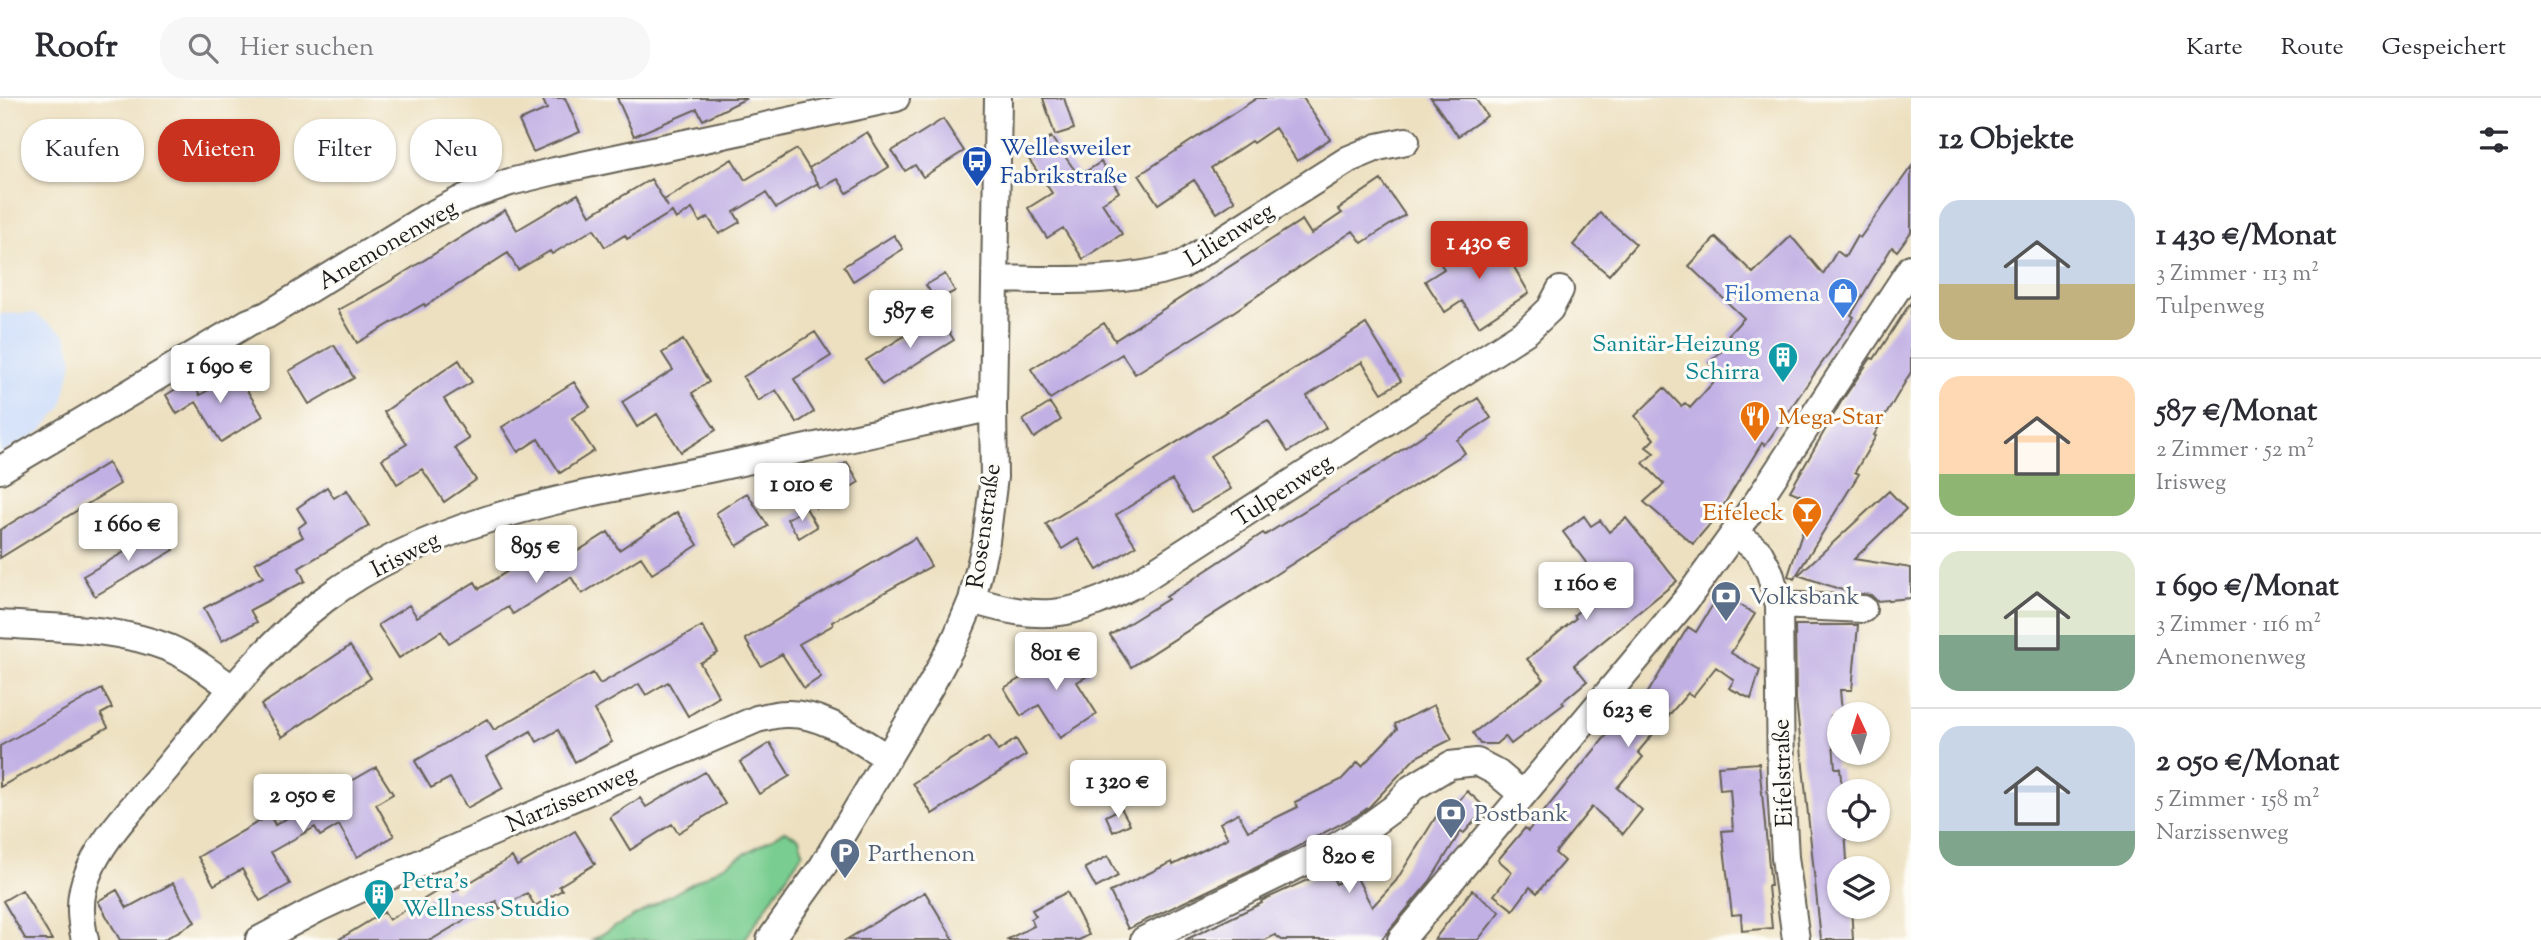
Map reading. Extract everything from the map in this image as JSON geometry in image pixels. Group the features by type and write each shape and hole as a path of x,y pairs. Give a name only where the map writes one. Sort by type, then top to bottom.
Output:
{"street":[{"name":"Anemonenweg","path":"0,470 249,322 272,312 425,218 464,198 510,182 766,124 896,98"},
{"name":"Rosenstraße","path":"770,940 823,866 888,758 938,673 972,600 986,541 994,477 998,98"},
{"name":"Lilienweg","path":"995,279 1123,278 1155,274 1182,265 1349,159 1378,147 1406,141"},
{"path":"1401,940 1669,621 1736,533 1911,268"},
{"name":"Tulpenweg","path":"972,600 1033,615 1070,611 1093,605 1135,584 1527,331 1550,309 1560,290"},
{"name":"Irisweg","path":"85,940 80,920 82,891 92,864 120,825 277,638 327,598 372,569 430,538 492,516 993,407"},
{"name":"Eifelstraße","path":"1736,533 1759,552 1770,573 1779,605 1781,784 1785,857 1796,940"},
{"path":"1779,605 1863,609"},
{"path":"0,624 125,635 169,648 233,689"},
{"name":"Narzissenweg","path":"259,940 317,909 375,883 757,719 785,714 809,716 849,734 888,758"},
{"path":"1144,940 1335,847 1395,807 1412,788 1450,765 1477,762 1496,772 1522,794"}],"shaded area":[{"path":"34,313 66,335 73,360 62,407 41,431 0,455 0,314"}],"green space":[{"path":"785,831 799,838 803,852 744,940 592,940"}],"building":[{"path":"542,98 565,98 580,132 533,152 519,121 547,109"},
{"path":"617,98 747,98 703,120 697,109 634,136"},
{"path":"1043,98 1064,98 1074,129 1055,135"},
{"path":"1257,98 1303,98 1330,139 1297,161 1275,128 1211,168 1235,201 1217,213 1194,180 1158,204 1139,175"},
{"path":"1431,98 1475,98 1487,116 1458,136"},
{"path":"943,119 964,151 923,177 915,165 905,171 892,151"},
{"path":"867,132 889,167 847,193 838,179 821,188 809,168"},
{"path":"1051,137 1079,176 1101,162 1119,192 1102,203 1122,234 1083,259 1063,228 1047,238 1028,208 1052,193 1026,155"},
{"path":"797,149 818,183 776,208 766,193 734,212 740,222 719,234 708,217 700,222 692,209 676,219 672,212 627,239 625,235 605,247 594,229 518,270 508,253 425,306 424,304 357,343 338,310 384,285 505,210 517,230 578,194 590,215 651,179 668,207 664,200 732,159 745,180"},
{"path":"1911,167 1911,232 1897,251 1892,247 1851,315 1854,317 1765,445 1762,443 1717,516 1693,544 1644,502 1664,484 1643,463 1654,453 1646,447 1654,439 1635,416 1664,388 1681,406 1685,403 1690,408 1721,374 1709,363 1733,340 1728,335 1744,318 1689,266 1716,237 1753,273 1791,236 1823,274 1837,251 1845,257 1857,236 1860,238"},
{"path":"1381,180 1405,215 1362,243 1353,231 1223,319 1135,374 1122,354 1050,399 1031,369 1104,323 1115,340 1302,220 1311,234 1342,213 1338,209"},
{"path":"1600,213 1636,244 1609,275 1573,245"},
{"path":"894,235 903,249 853,281 844,266"},
{"path":"1496,235 1517,265 1514,267 1529,293 1479,326 1462,301 1445,312 1425,281 1444,269 1437,258 1454,247 1461,258"},
{"path":"945,274 955,291 936,301 926,285"},
{"path":"1911,302 1911,372 1855,472 1859,474 1794,579 1788,576 1813,500 1790,491 1841,402 1871,358 1874,359"},
{"path":"938,315 954,340 882,385 866,360"},
{"path":"1366,324 1401,381 1382,393 1362,362 1344,372 1307,396 1326,428 1288,452 1268,421 1252,429 1210,456 1231,489 1192,512 1172,480 1157,489 1116,515 1136,546 1097,570 1078,539 1062,549 1046,524"},
{"path":"815,332 831,356 794,379 814,412 797,423 776,390 758,401 743,377"},
{"path":"683,340 709,382 692,393 716,430 681,452 657,414 637,427 622,402 673,370 662,353"},
{"path":"334,345 354,378 309,404 289,371"},
{"path":"459,360 472,382 444,399 469,439 455,448 476,480 444,502 422,469 397,484 382,459 407,444 384,412"},
{"path":"236,373 263,416 221,442 196,402 177,414 166,395 191,380 200,395"},
{"path":"574,382 590,407 572,418 594,451 560,473 538,439 518,452 502,427"},
{"path":"1478,398 1491,418 1457,440 1465,453 1131,667 1110,635 1168,599 1166,597 1263,533 1265,535 1382,463"},
{"path":"1050,403 1061,420 1034,438 1023,420"},
{"path":"847,462 859,482 816,508 801,482 820,471 823,476"},
{"path":"108,463 120,484 0,558 0,530"},
{"path":"327,487 334,498 347,490 369,526 299,568 305,581 250,610 257,622 222,641 204,608 263,577 255,563 303,537 298,528 306,522 297,508"},
{"path":"1889,491 1906,509 1854,559 1911,568 1911,598 1877,601 1871,595 1851,593 1798,575"},
{"path":"747,493 768,526 737,546 716,513"},
{"path":"806,508 817,527 799,538 787,519"},
{"path":"677,512 698,545 652,574 641,557 582,594 571,577 513,614 508,607 449,643 441,631 399,658 378,625 409,605 417,617 475,582 479,589 537,553 548,570 608,532 619,550"},
{"path":"1584,516 1591,526 1600,520 1609,532 1626,518 1677,581 1574,665 1587,681 1562,702 1564,704 1511,744 1505,736 1496,744 1480,744 1473,733 1544,679 1527,659 1606,589 1563,532"},
{"path":"162,530 174,550 95,596 83,576"},
{"path":"915,538 931,566 832,622 833,625 799,644 821,677 804,688 782,654 761,666 745,639"},
{"path":"1720,593 1755,614 1731,653 1760,670 1751,699 1729,688 1734,680 1716,667 1693,696 1688,693 1638,752 1643,757 1617,788 1642,810 1623,834 1592,807 1555,853 1564,861 1537,893 1530,887 1513,910 1494,895 1512,872 1498,860 1525,828 1528,831 1619,720 1623,724 1644,699 1688,627 1696,632"},
{"path":"1795,625 1858,625 1852,690 1840,690 1841,702 1827,702 1827,765 1840,768 1841,779 1827,779 1827,842 1846,842 1847,856 1827,856 1827,919 1852,919 1853,940 1821,940 1796,699"},
{"path":"702,626 718,653 700,663 719,697 688,716 668,682 646,695 639,684 594,710 612,742 575,762 558,730 537,742 531,731 486,757 503,788 467,808 450,778 431,788 415,761 487,719 494,730 593,673 600,684"},
{"path":"1076,645 1093,673 1077,682 1097,714 1060,738 1039,705 1021,716 1004,688"},
{"path":"350,646 371,678 282,737 261,705"},
{"path":"102,689 112,708 101,714 108,727 0,787 0,746"},
{"path":"1434,705 1452,739 1416,757 1369,807 1272,860 1128,929 1110,892 1228,838 1220,823 1238,813 1248,831 1298,807 1295,802 1341,780 1358,762 1362,766 1397,729 1395,724"},
{"path":"989,736 998,751 1016,739 1026,755 932,814 913,783"},
{"path":"770,743 790,776 759,794 740,762"},
{"path":"1759,763 1771,886 1768,886 1772,928 1742,931 1741,914 1732,915 1722,831 1733,830 1730,789 1720,790 1718,766"},
{"path":"376,767 393,794 376,804 394,836 357,857 339,825 320,836 315,827 271,852 290,884 260,901 242,869 214,885 198,857 270,815 275,825"},
{"path":"705,772 725,804 678,833 672,824 630,850 610,817 640,798 646,807"},
{"path":"1467,791 1486,808 1464,833 1461,831 1430,881 1381,940 1282,940 1275,935 1265,940 1185,940 1329,870 1336,884 1355,874 1372,907 1396,881 1439,812 1445,817"},
{"path":"1121,808 1130,824 1113,832 1106,816"},
{"path":"575,831 595,864 559,886 562,890 535,906 527,893 500,909 496,901 431,940 338,940 384,912 389,920 449,884 454,892 512,857 517,866"},
{"path":"1108,856 1118,876 1096,888 1085,868"},
{"path":"173,883 195,922 163,940 120,940 98,901 117,890 127,908"},
{"path":"22,890 52,940 26,940 3,901"},
{"path":"1472,890 1500,912 1478,940 1434,940"},
{"path":"925,892 954,940 846,940"},
{"path":"1067,892 1089,935 1079,940 1006,940 1034,926 1031,919 1036,916 1032,910"}],"place":[{"name":"Wellesweiler Fabrikstraße","path":"977,188"},
{"name":"Filomena","path":"1843,320"},
{"name":"Sanitär-Heizung Schirra","path":"1783,384"},
{"name":"Mega-Star","path":"1755,443"},
{"name":"Eifeleck","path":"1807,539"},
{"name":"Volksbank","path":"1726,623"},
{"name":"Postbank","path":"1451,840"},
{"name":"Parthenon","path":"845,880"},
{"name":"Petra's Wellness Studio","path":"379,921"}]}
